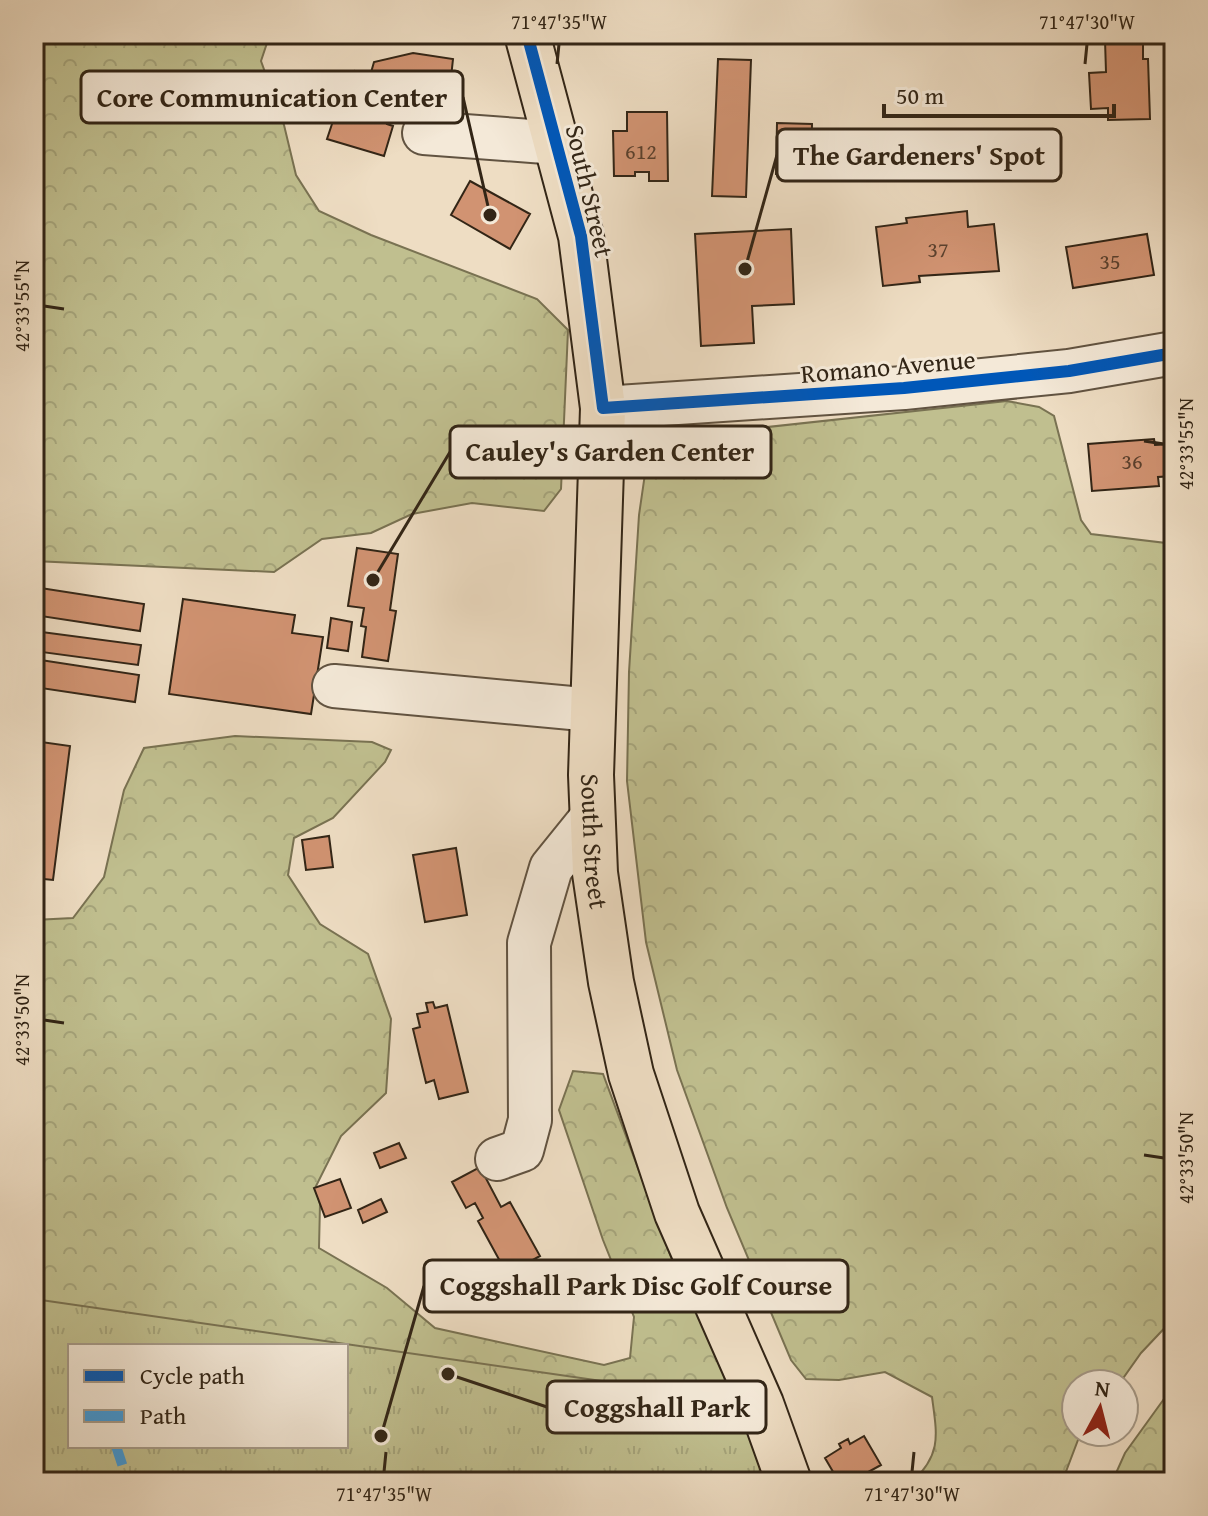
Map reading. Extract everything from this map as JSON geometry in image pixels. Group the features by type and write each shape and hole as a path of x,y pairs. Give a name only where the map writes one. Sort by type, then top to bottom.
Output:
{"main road":[{"name":"South Street","path":"527,34 581,236 603,408 591,775 595,873 611,982 631,1074 677,1213 761,1404 789,1482"}],"street":[{"path":"424,133 558,143"},
{"name":"Romano Avenue","path":"603,408 936,385 1069,371 1174,353"},
{"path":"334,686 593,710"},
{"path":"497,1159 522,1150 530,1120 529,943 551,868 593,816"}],"green space":[{"path":"43,34 270,34 261,61 284,125 296,175 319,211 371,235 537,299 568,330 561,489 544,511 472,503 412,514 371,533 322,539 274,572 34,561 34,38"},
{"path":"1007,401 1039,407 1054,416 1081,520 1091,534 1174,544 1174,1318 1130,1368 1060,1368 1060,1448 1075,1448 1062,1482 912,1482 933,1453 936,1433 932,1397 885,1372 839,1380 806,1379 791,1360 727,1208 677,1070 646,942 627,781 629,672 639,515 647,460 685,436"},
{"path":"235,736 372,742 391,750 385,762 333,818 294,838 288,875 320,924 368,954 391,1019 386,1093 341,1136 315,1188 320,1204 319,1248 387,1288 435,1328 604,1365 630,1358 634,1317 603,1240 559,1110 573,1071 603,1074 678,1276 743,1402 348,1447 348,1344 68,1344 68,1448 335,1448 34,1482 34,920 73,918 104,877 124,790 144,748"},
{"path":"34,1299 346,1344 68,1344 68,1448 348,1448 348,1344 761,1404 789,1482 34,1482"},
{"path":"1174,1385 1174,1482 1112,1482 1129,1448 1140,1448 1140,1432"}],"building":[{"path":"1143,39 1143,59 1148,59 1150,119 1108,120 1108,108 1091,109 1089,73 1106,72 1105,40"},
{"path":"413,53 453,59 449,96 407,90 396,93 387,124 393,126 384,156 327,139 335,115 341,117 355,71 370,76 374,62"},
{"path":"718,59 751,60 746,197 712,196"},
{"path":"627,112 667,112 668,181 649,181 649,172 614,176 613,131 627,131"},
{"path":"777,123 812,124 811,174 776,174"},
{"path":"470,181 530,214 510,249 451,215"},
{"path":"967,211 968,227 994,224 999,271 919,276 920,282 883,286 876,227 907,223 906,218"},
{"path":"791,229 794,304 752,306 754,343 701,346 695,234"},
{"path":"1147,234 1154,275 1073,288 1066,247"},
{"path":"1154,439 1155,445 1174,444 1174,476 1158,477 1159,486 1092,491 1088,444"},
{"path":"357,548 398,554 390,610 396,611 388,661 362,657 366,627 361,626 364,608 348,606"},
{"path":"34,587 144,604 140,631 34,615"},
{"path":"183,599 295,615 292,633 323,637 311,714 169,694"},
{"path":"331,618 352,622 348,651 327,648"},
{"path":"34,631 141,645 138,665 34,651"},
{"path":"34,659 139,675 135,702 34,687"},
{"path":"34,741 70,746 53,880 34,878"},
{"path":"329,836 333,867 306,870 302,840"},
{"path":"456,848 467,915 425,922 413,855"},
{"path":"433,1002 435,1008 447,1005 468,1092 439,1099 434,1080 426,1083 413,1029 420,1027 417,1014 428,1012 426,1003"},
{"path":"399,1143 406,1158 380,1168 374,1153"},
{"path":"480,1167 501,1207 510,1202 540,1256 507,1274 478,1221 483,1218 475,1203 466,1208 452,1182"},
{"path":"340,1179 351,1208 325,1217 314,1188"},
{"path":"381,1199 387,1212 363,1223 358,1210"},
{"path":"864,1436 881,1465 850,1482 839,1482 825,1458 841,1448 839,1444 848,1439 850,1444"}],"marked path":[{"path":"117,1448 128,1482"}],"cycle path":[{"path":"527,34 581,236 603,408 904,388 1069,371 1174,353"}],"place":[{"name":"Core Communication Center","path":"490,215"},
{"name":"The Gardeners' Spot","path":"745,269"},
{"name":"Cauley's Garden Center","path":"373,580"},
{"name":"Coggshall Park","path":"448,1374"},
{"name":"Coggshall Park Disc Golf Course","path":"381,1436"}]}
